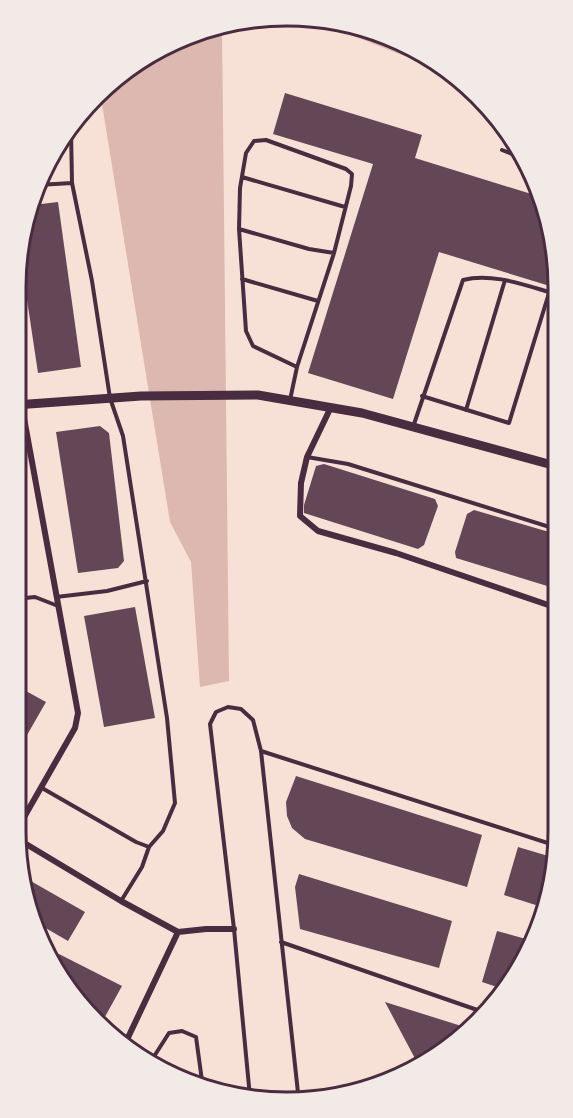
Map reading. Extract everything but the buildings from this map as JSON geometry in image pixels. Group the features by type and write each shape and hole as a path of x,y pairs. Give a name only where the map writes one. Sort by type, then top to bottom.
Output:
{"street":[{"path":"26,404 141,396 241,395 290,400 332,407 548,463"},
{"path":"332,407 307,457 301,483 300,516 318,531 396,553 548,605"},
{"path":"26,445 78,713 75,728 26,815"},
{"path":"26,844 178,932 234,929"},
{"path":"128,1039 178,932"}],"lane":[{"path":"71,138 72,183 92,282 110,398 123,436 147,581 167,718 175,803 163,831 149,847 142,867 121,901"},
{"path":"290,400 297,367 334,253 352,174 346,169 266,140 254,141 246,153 240,188 239,229 246,331 253,346 297,367"},
{"path":"502,150 512,154"},
{"path":"242,177 345,207"},
{"path":"46,185 72,183"},
{"path":"239,229 309,249 334,253"},
{"path":"413,428 463,280 472,277 505,280 548,292"},
{"path":"242,279 318,301"},
{"path":"466,410 505,280"},
{"path":"422,396 509,423 548,295"},
{"path":"307,457 348,464 548,526"},
{"path":"56,597 107,591 147,581"},
{"path":"26,598 35,597 58,606"},
{"path":"249,1089 234,929 210,724 216,712 228,707 242,709 253,720 261,751 298,1092"},
{"path":"261,751 547,843"},
{"path":"42,788 136,842 149,847"},
{"path":"281,942 477,1010"},
{"path":"154,1057 169,1033 182,1031 196,1037 202,1079"}],"shaded area":[{"path":"343,32 386,45 421,62"},
{"path":"222,33 229,681 200,687 191,562 170,522 102,102 128,79 156,60 187,45"}]}
